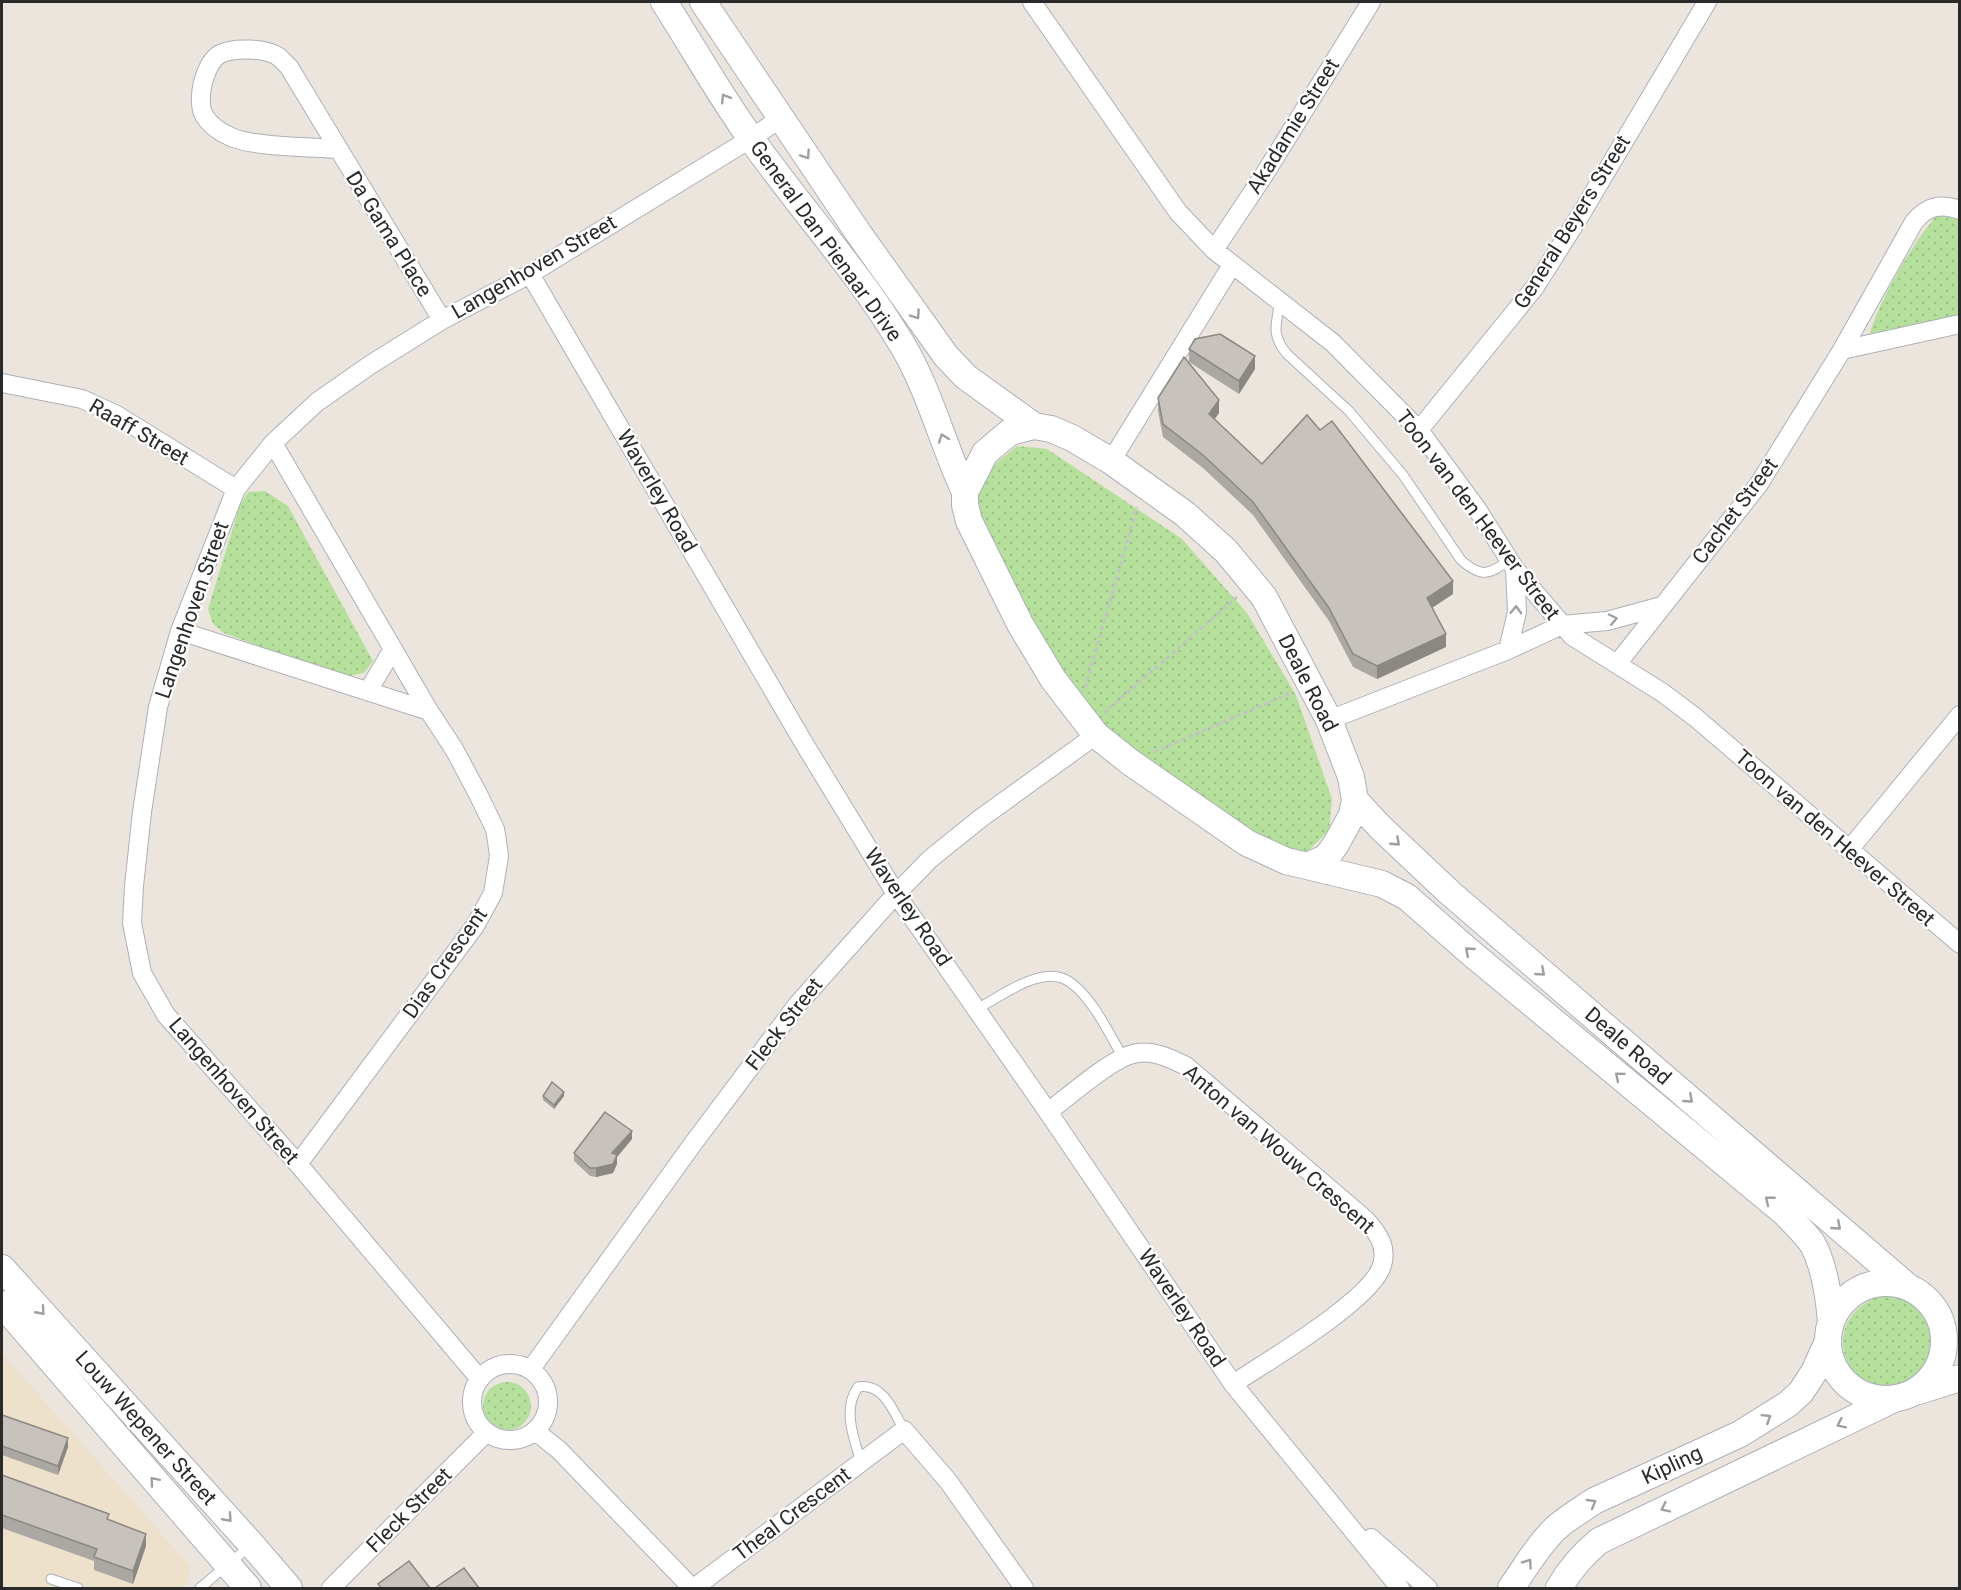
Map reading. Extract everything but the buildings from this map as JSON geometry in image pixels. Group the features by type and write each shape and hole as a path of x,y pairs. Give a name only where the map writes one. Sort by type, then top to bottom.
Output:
{"street":[{"name":"General Dan Pienaar Drive","path":"664,2 750,139 843,260 901,342 918,375 952,465 965,492 969,521 1020,624 1053,679 1088,724"},
{"name":"General Dan Pienaar Drive","path":"703,2 859,234 946,356 966,377 1034,426 1051,429 1072,438 1112,461 1185,513 1226,551 1249,579"},
{"name":"Toon van den Heever Street","path":"1032,2 1178,212 1214,250 1332,343 1419,430 1477,509 1513,564 1572,636 1663,693 1696,718 1959,944"},
{"name":"Akadamie Street","path":"1214,250 1264,175 1371,2"},
{"name":"General Beyers Street","path":"1419,430 1535,287 1707,2"},
{"name":"Da Gama Place","path":"337,149 252,142 232,138 216,129 204,116 201,102 202,84 209,67 219,55 250,49 278,57 289,67 442,320"},
{"name":"Langenhoven Street","path":"479,1378 298,1164 166,1015 142,973 132,923 134,886 142,812 158,707 180,631 236,489 273,443 317,402 370,366 442,320 530,274 781,118"},
{"name":"Cachet Street","path":"1617,664 1760,484 1842,350 1902,241 1919,215 1939,205 1959,210"},
{"path":"1112,461 1232,265"},
{"name":"Waverley Road","path":"530,274 805,745 896,894 1233,1384 1400,1588"},
{"path":"1842,350 1959,324"},
{"name":"Raaff Street","path":"2,383 82,399 115,414 236,489"},
{"path":"965,492 985,453 1010,432 1034,426"},
{"name":"Dias Crescent","path":"273,443 429,711 454,749 495,829 500,856 494,892 474,926 298,1164"},
{"path":"1508,651 1517,612 1513,564"},
{"name":"Deale Road","path":"1249,579 1264,597 1329,720 1351,777 1355,800 1381,828 1450,893 1907,1286"},
{"path":"1329,720 1508,651 1562,625 1607,621 1662,606"},
{"path":"180,631 429,711"},
{"path":"368,691 393,649"},
{"path":"1849,850 1959,715"},
{"name":"Fleck Street","path":"531,1370 692,1145 797,1005 896,894 939,852 991,811 1088,724"},
{"name":"Deale Road","path":"1088,724 1130,762 1247,843 1286,861 1382,884 1407,897 1471,953 1786,1214 1811,1243 1818,1258 1828,1294 1829,1331"},
{"path":"1307,866 1327,857 1352,815 1355,800"},
{"name":"Anton van Wouw Crescent","path":"1048,1112 1123,1058 1132,1054 1150,1052 1173,1059 1186,1066 1365,1219 1377,1232 1383,1247 1382,1267 1366,1290 1320,1327 1233,1384"},
{"name":"Louw Wepener Street","path":"2,1268 289,1588"},
{"path":"1903,1396 1930,1382 1939,1366 1944,1348 1943,1329 1936,1311 1924,1296 1907,1286 1889,1283 1870,1285 1853,1293 1840,1306 1829,1331 1831,1360 1841,1378 1856,1391 1874,1398 1903,1396 1959,1378"},
{"name":"Louw Wepener Street","path":"2,1304 248,1588"},
{"path":"1936,1311 1959,1325"},
{"name":"Kipling","path":"1511,1588 1556,1528 1594,1501 1740,1434 1788,1404 1801,1392 1814,1372 1829,1331"},
{"path":"514,1363 531,1370 541,1379 547,1391 548,1404 541,1425 524,1438 511,1440 497,1438 487,1432 477,1422 472,1410 471,1397 479,1378 501,1364 514,1363"},
{"name":"Kipling","path":"1559,1588 1582,1554 1599,1541 1903,1396"},
{"name":"Theal Crescent","path":"693,1588 904,1430 948,1481 1024,1588"},
{"path":"535,1431 559,1450 693,1588"},
{"name":"Fleck Street","path":"331,1588 487,1432"},
{"name":"Waverley Road","path":"1335,1507 1428,1588"}],"lane":[{"path":"1280,301 1275,334 1278,344 1349,411 1403,475 1461,560 1480,573 1490,573 1513,564"},
{"path":"977,1009 1033,979 1050,975 1064,978 1076,987 1091,1005 1123,1058"},
{"name":"Theal Crescent","path":"861,1462 852,1431 850,1413 854,1393 858,1387 865,1385 883,1395 904,1430"},
{"path":"200,1588 252,1545"},
{"path":"51,1579 78,1588"}],"path":[{"path":"1088,724 1144,484"},
{"path":"1088,724 1249,579"},
{"path":"1130,762 1310,684"}],"shaded area":[{"path":"2,1353 190,1566 184,1588 2,1588"}],"green space":[{"path":"1937,215 1955,217 1959,220 1959,315 1877,340 1870,332 1882,303 1908,255"},
{"path":"1017,446 1047,449 1182,539 1247,613 1296,695 1332,799 1329,830 1305,854 1267,853 1074,703 978,530 975,495 994,465"},
{"path":"265,491 288,506 373,661 364,673 342,677 224,633 213,624 208,609 240,505 248,492"},
{"path":"1881,1296 1901,1299 1919,1307 1926,1313 1935,1330 1935,1351 1925,1377 1895,1389 1876,1388 1861,1380 1850,1367 1844,1352 1844,1336 1849,1320 1861,1306"},
{"path":"502,1382 512,1382 524,1389 531,1401 531,1411 524,1423 512,1430 502,1430 487,1419 483,1411 483,1401 494,1386"}]}
